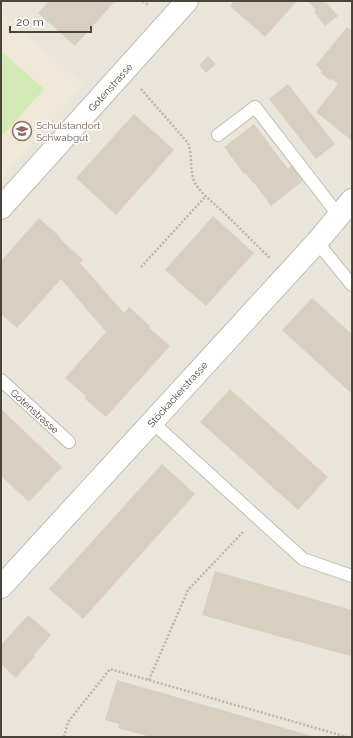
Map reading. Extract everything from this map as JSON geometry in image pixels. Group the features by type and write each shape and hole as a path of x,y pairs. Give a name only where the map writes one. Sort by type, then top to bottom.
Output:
{"street":[{"name":"Gotenstrasse","path":"1,208 187,1"},
{"name":"Stöckackerstrasse","path":"1,588 346,208"}],"lane":[{"path":"218,135 255,107 346,208"},
{"path":"316,242 352,285"},
{"name":"Gotenstrasse","path":"1,380 70,442"},
{"path":"152,422 303,559 352,576"}],"path":[{"path":"136,84 188,143 190,148 193,177 196,184 206,196 224,212 286,275"},
{"path":"141,267 206,196"},
{"path":"149,680 188,590 257,516"},
{"path":"64,737 68,722 110,669 347,737"}],"shaded area":[{"path":"1,1 352,1 352,737 1,737 1,177 83,85 1,13"},
{"name":"Schulstandort Schwabgut","path":"1,13 83,85 1,177"}],"green space":[{"path":"1,51 44,89 1,137"}],"building":[{"path":"49,1 115,1 75,46 38,13"},
{"path":"234,1 297,1 265,37 230,6"},
{"path":"308,1 326,2 338,16 325,26 314,12 316,10"},
{"path":"347,27 352,31 352,141 316,112 338,84 332,79 331,81 321,73 322,71 316,65"},
{"path":"208,56 216,64 206,73 199,65"},
{"path":"288,84 335,144 316,159 269,99"},
{"path":"134,114 174,150 116,215 76,178"},
{"path":"254,124 288,169 292,165 304,180 271,206 224,147"},
{"path":"213,216 254,253 206,306 165,270"},
{"path":"39,218 83,260 80,263 124,313 129,307 150,326 149,328 170,346 106,417 84,398 86,396 65,378 106,332 61,279 17,328 1,314 1,261"},
{"path":"312,298 352,334 352,394 282,330"},
{"path":"230,389 328,477 298,510 200,422"},
{"path":"1,409 62,467 29,502 1,476"},
{"path":"162,464 195,494 83,619 49,589"},
{"path":"215,571 352,610 352,648 350,656 202,615"},
{"path":"28,615 51,635 16,678 1,664 1,645"},
{"path":"117,680 315,737 151,737 118,728 119,724 105,720"}],"place":[{"name":"Schulstandort Schwabgut","path":"22,131"}]}
